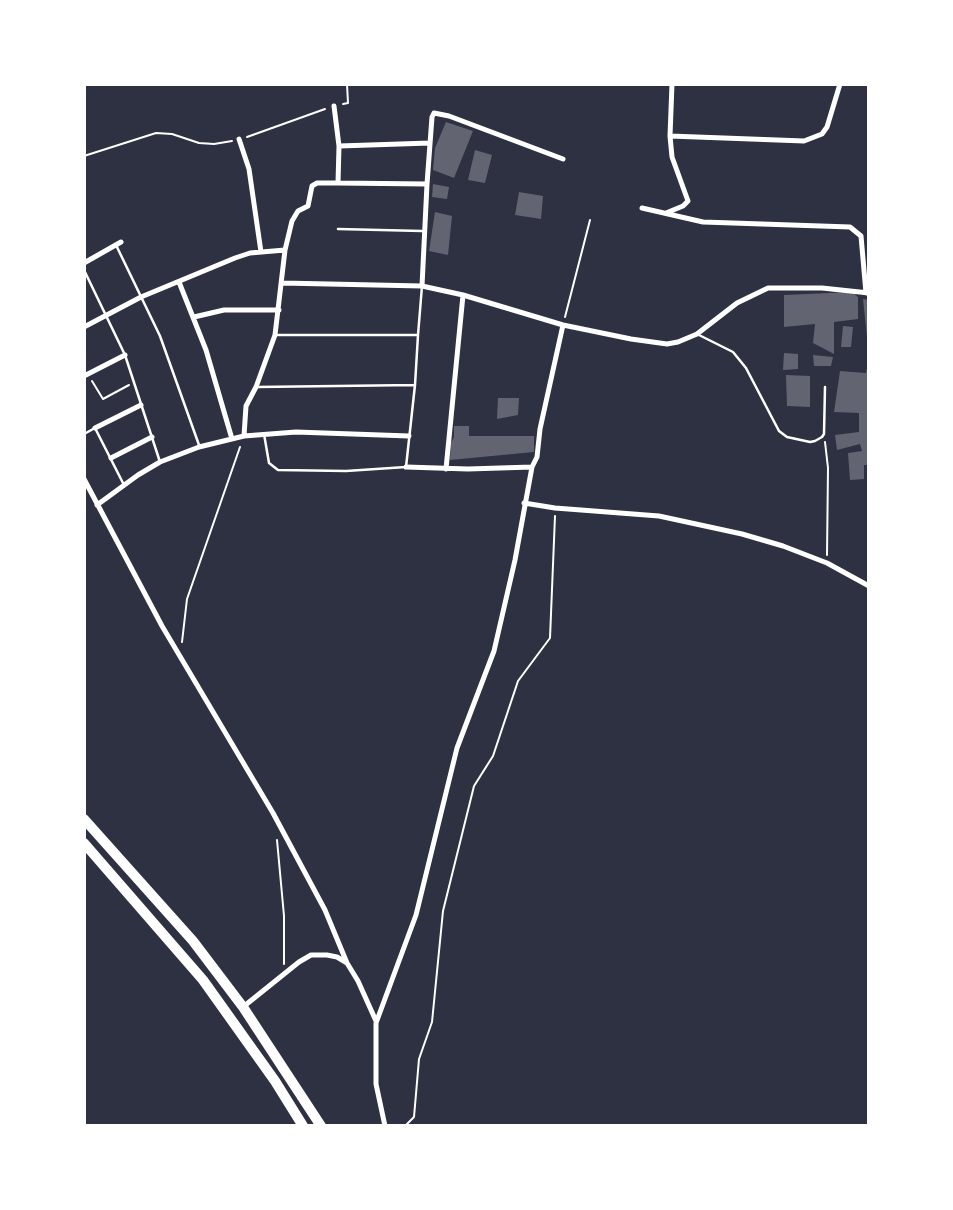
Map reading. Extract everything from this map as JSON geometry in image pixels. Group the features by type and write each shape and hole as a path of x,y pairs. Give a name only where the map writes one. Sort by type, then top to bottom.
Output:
{"highway":[{"path":"84,819 193,941 243,1007 321,1126"},
{"path":"84,843 203,980 303,1126"}],"street":[{"path":"666,213 688,201 673,161 670,136 672,84"},
{"path":"670,136 804,141 822,134 827,127 840,84"},
{"path":"334,106 339,146 338,183"},
{"path":"422,286 432,117 436,113 563,159"},
{"path":"239,139 249,169 261,252"},
{"path":"339,146 430,143"},
{"path":"244,436 246,406 275,335 285,250 292,221 298,211 308,205 312,186 317,183 427,184"},
{"path":"282,284 422,286 463,295 563,325 650,343 678,342 697,334 737,303 768,288 821,288 868,293 861,236 850,227 703,222 642,208"},
{"path":"84,263 119,244"},
{"path":"84,327 141,297 235,258 285,250"},
{"path":"179,282 194,317 232,439"},
{"path":"446,469 463,295"},
{"path":"194,317 224,310 279,310"},
{"path":"386,1126 376,1084 376,1023 416,915 457,748 494,651 563,325"},
{"path":"86,375 125,355"},
{"path":"95,428 141,405"},
{"path":"97,505 160,462 199,447 244,436 296,432 409,436"},
{"path":"111,458 152,437"},
{"path":"406,467 532,467"},
{"path":"84,480 319,897 376,1023"},
{"path":"524,503 671,519 783,546 827,563 869,586"},
{"path":"243,1007 284,972 312,955 337,957 347,963"}],"lane":[{"path":"338,229 424,232"},
{"path":"119,244 160,336 199,447"},
{"path":"84,270 125,355 160,462"},
{"path":"264,434 269,463 278,470 346,471 406,467 422,286"},
{"path":"697,334 733,352 746,368 783,435 797,440 816,441 824,434 825,387"},
{"path":"275,335 418,335"},
{"path":"256,387 415,386"},
{"path":"84,434 95,428 124,486"}],"path":[{"path":"84,156 156,133 172,134 199,144 239,139 348,103 348,84"},
{"path":"563,325 590,220"},
{"path":"86,375 103,399 133,382"},
{"path":"824,434 828,468 827,563"},
{"path":"181,656 187,599 244,436"},
{"path":"405,1126 414,1117 419,1059 432,1022 443,911 474,786 493,755 518,681 550,638 555,508"},
{"path":"277,837 283,902 284,972"}],"building":[{"path":"446,122 473,131 454,178 433,170 435,148"},
{"path":"475,150 492,155 485,183 468,180"},
{"path":"433,184 449,187 447,199 432,197"},
{"path":"519,192 543,196 541,219 515,215"},
{"path":"435,212 452,216 448,255 429,251"},
{"path":"852,292 858,297 858,319 834,322 834,354 813,343 815,324 784,327 784,295"},
{"path":"863,299 869,300 869,337 867,337"},
{"path":"843,326 853,327 851,347 841,347"},
{"path":"784,353 798,354 798,369 783,370"},
{"path":"813,355 833,357 831,366 814,366"},
{"path":"868,363 869,465 864,465 864,479 850,480 848,453 862,451 860,444 837,450 835,435 859,432 859,413 834,412 840,371 866,373"},
{"path":"786,375 810,376 810,407 787,406"},
{"path":"498,398 519,398 518,415 497,419"},
{"path":"454,426 469,426 469,436 534,436 534,452 450,460"}]}
